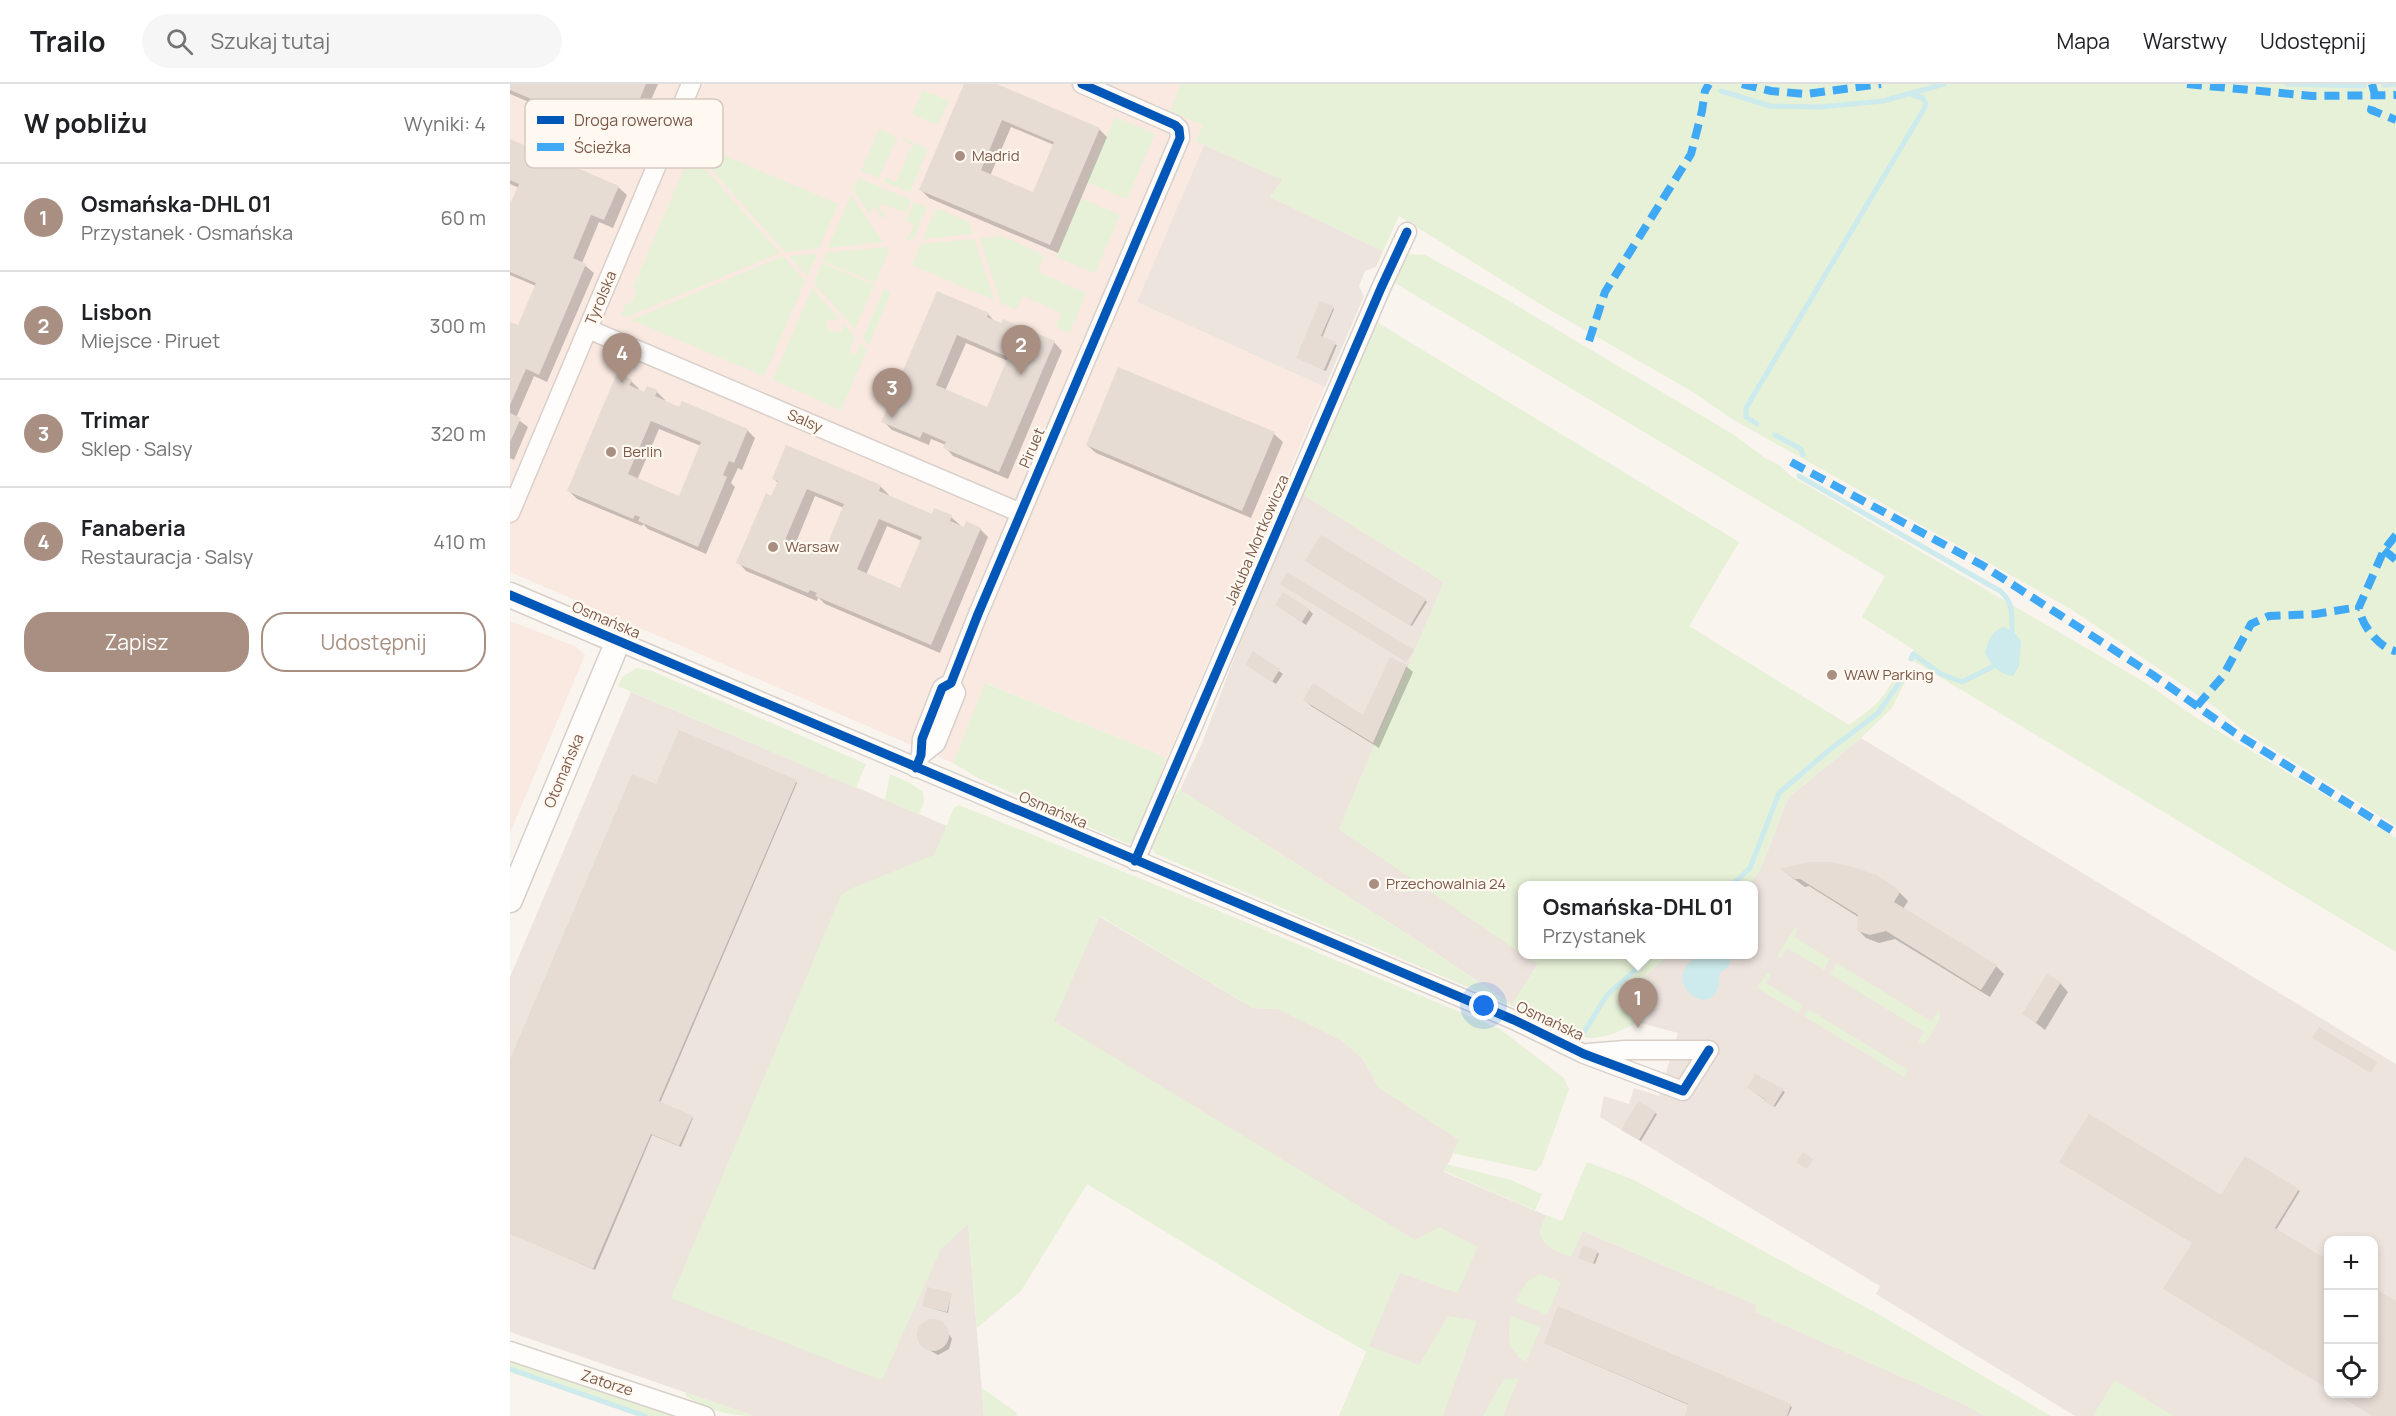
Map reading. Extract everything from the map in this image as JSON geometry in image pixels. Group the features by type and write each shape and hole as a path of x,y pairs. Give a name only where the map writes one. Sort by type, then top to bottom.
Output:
{"street":[{"name":"Tyrolska","path":"685,99 691,84"},
{"name":"Piruet","path":"919,762 922,739 942,688 951,683 1180,138 1179,129 1175,125 1082,84"},
{"name":"Tyrolska","path":"510,513 656,168"},
{"name":"Jakuba Mortkowicza","path":"1136,861 1407,232"},
{"name":"Salsy","path":"588,329 1021,513"},
{"name":"Osmańska","path":"510,595 919,762 1136,861 1514,1020 1584,1054 1683,1091 1708,1050 1625,1050 1584,1054"},
{"name":"Otomańska","path":"510,900 618,641"},
{"name":"Zatorze","path":"510,1351 705,1416"}],"shaded area":[{"path":"510,84 1454,84 1383,251 1283,180 1204,145 1137,302 1325,387 1167,758 986,683 953,763 510,572"},
{"path":"1204,145 1283,180 1270,197 1383,251 1376,267 1365,271 1359,286 1364,296 1325,387 1137,302"},
{"path":"1302,494 1444,582 1339,829 1518,950 1518,959 1531,959 1538,964 1512,1005 1415,939 1180,790 1202,743 1246,627"},
{"path":"510,621 575,646 585,655 510,833"},
{"path":"631,692 947,826 1253,1008 1278,1009 1343,1041 1363,1059 1378,1087 1460,1140 1444,1172 1757,1305 1755,1312 1968,1406 1984,1416 1339,1416 1369,1346 1054,1022 968,1224 984,1416 754,1416 510,1332 510,977"},
{"path":"1861,738 2396,1064 2396,1416 2173,1416 2115,1381 2093,1416 2075,1416 1876,1294 1880,1286 1600,1117 1604,1096 1629,1104 1634,1088 1659,1096 1678,1033 1637,1022 1614,1002 1664,959 1758,959 1758,881 1752,881 1761,868 1788,798"}],"green space":[{"path":"1181,84 2396,84 2396,826 2241,729 2215,707 2071,609 1732,419 1693,392 1545,307 1399,216 1383,251 1270,197 1283,180 1196,141 1203,125 1170,111"},
{"path":"923,90 949,101 938,125 912,114"},
{"path":"1115,117 1155,134 1127,199 1087,182"},
{"path":"879,129 897,137 879,178 861,171"},
{"path":"903,138 928,149 910,192 884,182 886,178 896,182 912,145 902,140"},
{"path":"723,155 838,204 819,248 785,252 710,168 723,168"},
{"path":"684,168 704,168 780,253 626,317 621,315 626,303 631,304 637,290 633,288"},
{"path":"858,178 911,200 906,212 881,204 879,211 886,212 883,219 875,208 871,209 870,214 853,190"},
{"path":"851,195 883,242 828,248"},
{"path":"1081,198 1120,215 1095,273 1056,257"},
{"path":"914,202 927,207 914,239 907,240 914,225 906,221"},
{"path":"936,208 969,222 973,234 923,239"},
{"path":"1002,236 1044,255 1038,272 1086,293 1070,333 1056,327 1062,313 1023,296 1016,310 1001,303 980,238"},
{"path":"974,239 994,300 912,265 921,244"},
{"path":"886,247 889,250 875,283 823,261 826,253"},
{"path":"817,254 807,276 789,256"},
{"path":"1406,254 1425,255 1499,295 1734,435 1765,458 1779,465 1791,476 2146,683 2195,717 2396,838 2396,952 1910,659 1914,650 1862,617 1885,576 1393,282"},
{"path":"783,256 805,281 764,376 631,320"},
{"path":"822,263 874,285 855,329 814,283"},
{"path":"812,288 839,319 828,320 825,326 829,330 841,333 844,324 855,337 849,352 855,355 861,343 867,350 841,410 773,380"},
{"path":"884,289 891,292 869,345 863,338"},
{"path":"1375,321 1739,542 1689,626 1849,725 1878,702 1897,672 1907,678 1892,708 1861,738 1788,798 1761,868 1752,881 1518,881 1518,951 1339,829 1444,582 1302,494"},
{"path":"637,668 652,671 866,764 856,788 618,686 622,677"},
{"path":"985,683 1167,758 1157,783 1162,785 1133,842 1128,844 978,778 953,763"},
{"path":"890,774 923,792 924,802 919,814 885,800"},
{"path":"1180,790 1415,939 1511,1005 1538,965 1530,959 1664,959 1615,1002 1637,1022 1613,1034 1587,1038 1156,854 1152,848 1159,825"},
{"path":"959,805 1500,1029 1564,1078 1569,1089 1542,1164 1536,1171 1452,1153 1459,1140 1378,1087 1363,1059 1343,1041 1278,1009 1253,1008 1100,916 1054,1021 1415,1240 1439,1227 1478,1247 1457,1293 1400,1273 1369,1346 1419,1365 1448,1316 1477,1321 1443,1416 1339,1416 1367,1352 1087,1184 1021,1291 977,1328 968,1224 941,1249 883,1378 878,1379 671,1298 841,895 850,889 934,855 954,808"},
{"path":"1795,927 1798,928 1794,937 1830,959 1824,970 1787,948 1780,958 1777,956"},
{"path":"1837,963 1931,1021 1939,1010 1940,1018 1927,1041 1923,1044 1918,1042 1924,1032 1830,974"},
{"path":"1767,972 1771,974 1766,983 1802,1005 1798,1013 1757,988"},
{"path":"1808,1009 1908,1070 1904,1077 1804,1016"},
{"path":"1587,1162 1634,1180 1878,1314 2051,1416 1984,1416 1968,1406 1755,1312 1757,1305 1583,1231 1571,1257 1552,1249 1544,1242 1539,1232 1546,1215 1562,1221"},
{"path":"1446,1164 1511,1180 1542,1194 1535,1210 1444,1171"},
{"path":"1541,1274 1561,1282 1547,1315 1516,1302 1525,1285"},
{"path":"1511,1316 1541,1327 1526,1362 1515,1353 1510,1342"},
{"path":"510,1358 677,1416 638,1416 510,1372"},
{"path":"1519,1378 1503,1416 1483,1416 1503,1380"},
{"path":"2115,1380 2173,1416 2093,1416"},
{"path":"982,1388 1017,1413 1016,1416 984,1416"},
{"path":"685,1392 754,1416 736,1415 710,1408 686,1396"}],"water":[{"path":"2004,627 2014,632 2021,641 2019,666 2013,676 1996,668 1985,653 1993,634"},
{"path":"1694,959 1731,959 1729,966 1720,973 1716,992 1706,1000 1694,996 1684,986 1683,973"}],"building":[{"path":"510,84 646,84 640,99 531,99 510,90"},
{"name":"Madrid","path":"964,84 997,84 1100,128 1050,245 919,190","holes":["1002,120 1054,142 1033,192 981,170"]},
{"path":"510,139 525,145 525,168 577,168 619,186 604,220 591,215 573,258 586,264 539,375 526,369 510,405 510,322 518,325 536,283 510,272 510,204 519,184 510,180"},
{"path":"937,291 989,313 987,317 1001,323 1003,319 1055,341 999,472 943,448 946,442 923,432 920,438 881,422","holes":["957,335 1008,357 987,407 936,385"]},
{"path":"1320,301 1334,306 1321,336 1336,342 1324,370 1296,358"},
{"path":"1118,367 1275,432 1242,511 1086,445"},
{"name":"Berlin","path":"617,373 632,380 629,385 644,392 647,386 658,390 655,396 679,407 682,401 748,429 734,463 729,461 723,475 727,477 698,547 638,521 640,517 635,515 633,519 567,491","holes":["651,421 701,442 679,496 628,474"]},
{"path":"510,413 521,418 510,442"},
{"name":"Warsaw","path":"786,445 881,485 879,491 932,514 934,508 952,515 950,521 964,527 966,521 981,528 931,645 815,596 817,593 810,590 808,593 736,563 766,493 771,496 778,481 772,479","holes":["807,489 844,504 823,555 785,540","879,519 922,537 900,588 857,569"]},
{"path":"1321,535 1426,599 1410,626 1305,561"},
{"path":"1287,572 1414,650 1406,662 1280,584"},
{"path":"1283,592 1310,609 1302,622 1275,605"},
{"path":"1253,651 1280,669 1272,682 1245,664"},
{"path":"1390,657 1407,665 1373,743 1303,700 1313,683 1363,715"},
{"path":"679,730 797,780 659,1101 693,1116 679,1146 651,1134 593,1269 510,1234 510,1059 632,774 656,784"},
{"path":"1809,862 1831,862 1853,867 1876,875 1894,886 1900,892 1894,902 1997,965 1981,990 1886,931 1870,935 1857,931 1858,915 1800,879 1795,879 1779,869"},
{"path":"2047,974 2061,982 2036,1023 2022,1014"},
{"path":"2319,1027 2377,1062 2371,1073 2312,1038"},
{"path":"1755,1074 1784,1089 1773,1107 1747,1088"},
{"path":"1638,1101 1656,1112 1639,1140 1621,1130"},
{"path":"2089,1114 2221,1195 2245,1156 2299,1189 2275,1228 2324,1258 2324,1387 2163,1289 2192,1243 2059,1162"},
{"path":"1803,1152 1813,1159 1807,1169 1796,1162"},
{"path":"1583,1245 1598,1251 1593,1264 1578,1258"},
{"path":"927,1287 952,1293 947,1312 922,1306"},
{"path":"2378,1290 2396,1301 2396,1416 2373,1416 2343,1398 2378,1398"},
{"path":"1558,1306 1791,1404 1787,1416 1685,1416 1688,1404 1544,1343"},
{"path":"933,1319 944,1324 949,1335 944,1346 933,1351 922,1346 917,1335 922,1324"}],"waterway":[{"path":"1721,91 1770,106 1820,107 1883,101 1944,84"},
{"path":"2287,84 2364,86"},
{"path":"2384,85 2396,84"},
{"path":"1757,424 1746,417 1746,408 1924,109 1926,104 1923,98 1910,94"},
{"path":"1775,435 1801,449 1803,455"},
{"path":"1799,476 2000,591 2010,604 2012,631"},
{"path":"1911,659 1913,654 1941,674 1962,682 1992,667"},
{"path":"1736,881 1750,868 1779,793 1828,751 1878,713 1904,676"},
{"path":"1584,1032 1607,995 1647,959"},
{"path":"510,1369 645,1416"}],"marked path":[{"path":"1589,341 1605,292 1691,154 1705,91 1709,84"},
{"path":"1742,84 1771,91 1806,94 1881,84"},
{"path":"2187,84 2312,96 2396,95"},
{"path":"2372,84 2375,95 2371,110 2396,120"},
{"path":"1791,462 1982,565 2153,675 2235,733 2396,833"},
{"path":"2396,535 2384,550 2359,607 2363,620 2377,640 2383,646 2396,651"},
{"path":"2384,550 2396,560"},
{"path":"2197,706 2223,676 2251,624 2269,616 2316,614 2359,607"}],"cycle path":[{"path":"916,768 921,755 922,739 942,688 951,683 978,614 1180,138 1179,129 1175,125 1082,84"},
{"path":"1135,861 1407,232"},
{"path":"510,595 1514,1020 1584,1054 1683,1091 1709,1050"}],"place":[{"name":"Madrid","path":"960,156"},
{"name":"Lisbon","path":"1021,375"},
{"name":"Fanaberia","path":"622,383"},
{"name":"Trimar","path":"892,418"},
{"name":"Berlin","path":"611,452"},
{"name":"Warsaw","path":"773,547"},
{"name":"WAW Parking","path":"1832,675"},
{"name":"Przechowalnia 24","path":"1374,884"},
{"name":"Osmańska-DHL 01","path":"1638,1028"}]}
